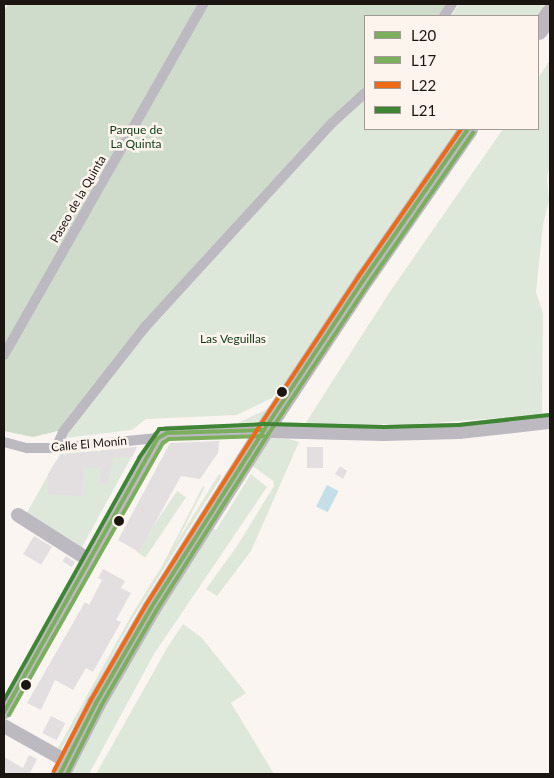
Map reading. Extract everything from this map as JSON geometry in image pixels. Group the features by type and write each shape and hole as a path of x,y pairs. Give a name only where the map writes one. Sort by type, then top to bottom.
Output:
{"main road":[{"path":"539,28 550,12"},
{"path":"63,767 96,703 151,608 264,430 364,279 467,130"}],"street":[{"name":"Paseo de la Quinta","path":"4,355 203,4"},
{"path":"445,15 452,4"},
{"path":"56,448 63,432 145,327 332,123 364,94"},
{"path":"264,430 384,433 459,431 550,421"},
{"name":"Calle El Monín","path":"4,442 27,448 56,448 158,438 167,433 264,430"},
{"path":"4,712 158,438"},
{"path":"18,515 89,560"},
{"path":"4,726 63,767"}],"green space":[{"name":"Parque de La Quinta","path":"8,4 447,4 439,15 364,15 364,88 329,119 58,431 33,437 4,431 4,11"},
{"path":"459,4 548,4 539,17 539,15 452,15"},
{"path":"550,60 550,164 547,178 549,200 543,225 536,292 543,313 542,415 418,424 305,424 389,293 502,130 539,130 539,76"},
{"name":"Las Veguillas","path":"364,100 364,130 459,130 298,367 272,398 237,415 146,419 132,430 65,438 148,330 336,126"},
{"path":"271,407 261,421 238,423"},
{"path":"270,439 289,439 299,442 251,551 217,596 206,589 237,546 274,486 273,481 250,464 265,442"},
{"path":"137,447 81,549 26,514 60,454"},
{"path":"219,474 222,476 133,618 61,750 58,748 131,616"},
{"path":"251,474 267,487 154,654 89,774 67,774 111,691 210,526 216,530"},
{"path":"203,486 205,487 163,570 161,569"},
{"path":"177,491 186,497 145,558 136,552"},
{"path":"183,624 202,638 246,693 231,703 274,774 96,774 167,648"}],"water":[{"path":"327,485 339,491 328,512 316,506"}],"building":[{"path":"219,441 218,453 200,479 181,476 139,552 118,540 170,443"},
{"path":"137,447 132,457 113,458 108,484 99,483 102,467 83,469 82,496 48,495 48,474 60,455"},
{"path":"307,447 323,447 323,468 307,468"},
{"path":"340,466 347,471 343,479 335,474"},
{"path":"34,536 52,547 41,565 23,554"},
{"path":"66,556 75,562 72,567 63,561"},
{"path":"103,569 125,581 121,588 131,593 116,620 121,622 93,672 86,668 73,690 55,680 41,710 27,703 85,602 89,605 102,580 98,578"},
{"path":"51,716 65,723 57,740 42,733"},
{"path":"29,755 37,759 30,773 33,774 4,774 4,757 23,768"}],"transit line":[{"name":"L22","path":"54,771 91,700 146,605 259,427 359,276 460,130"},
{"name":"L20","path":"60,774 96,703 151,608 264,430 364,279 467,130"},
{"name":"L17","path":"67,774 101,706 156,611 269,433 369,283 473,133"},
{"name":"L21","path":"4,700 139,458 159,429 264,424 384,427 459,425 549,415"},
{"name":"L20","path":"4,712 158,438 167,433 264,430"},
{"name":"L17","path":"9,715 163,443 169,439 264,436"}]}
